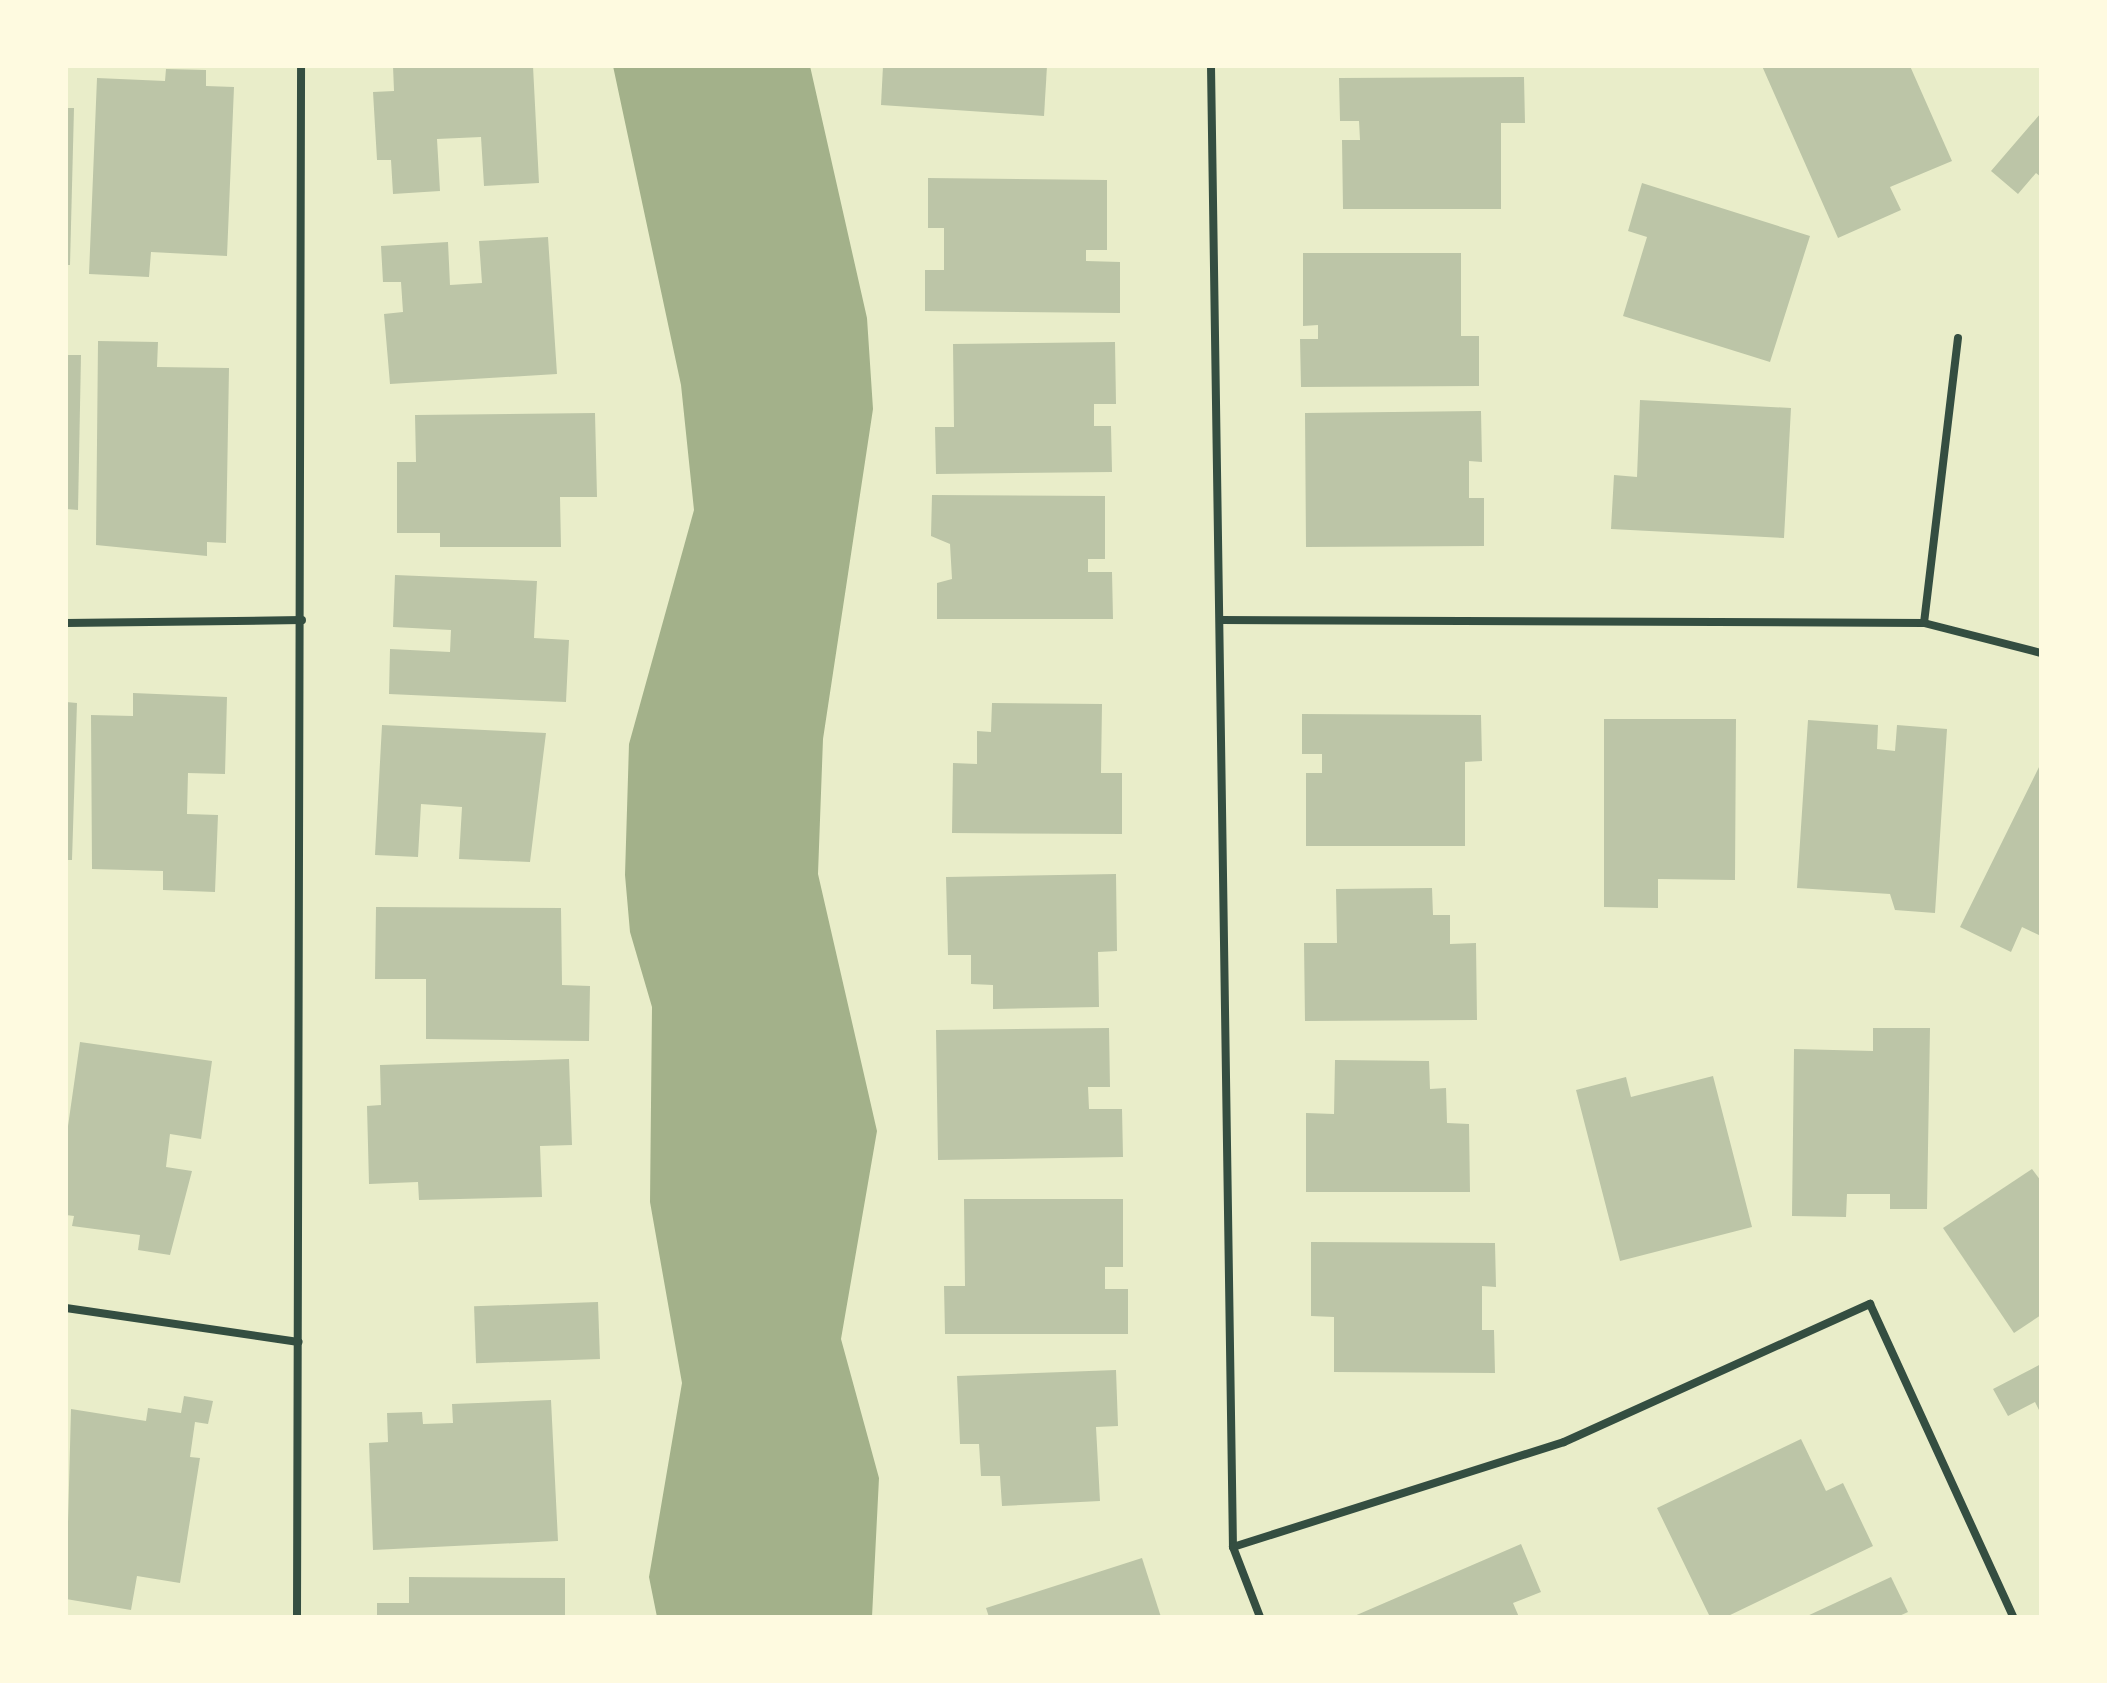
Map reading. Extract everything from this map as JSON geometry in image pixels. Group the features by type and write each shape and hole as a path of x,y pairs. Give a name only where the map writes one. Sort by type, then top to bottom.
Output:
{"street":[{"path":"297,1617 302,620 301,66"},
{"path":"1211,66 1233,1547 1260,1617"},
{"path":"1924,623 1958,338"},
{"path":"66,623 302,620"},
{"path":"1221,620 1924,623 2041,653"},
{"path":"1233,1547 1564,1442 1870,1304 2013,1617"},
{"path":"66,1308 299,1342"}],"shaded area":[{"path":"613,66 810,66 867,318 873,409 823,739 818,874 877,1131 841,1339 879,1478 872,1617 657,1617 649,1577 682,1383 650,1202 652,1007 630,932 625,875 629,744 694,510 681,385"}],"building":[{"path":"393,66 533,66 539,183 484,186 481,137 437,139 440,191 393,194 391,160 377,160 373,92 394,91"},
{"path":"883,66 1047,66 1044,116 881,105"},
{"path":"1762,66 1910,66 1952,161 1890,187 1901,210 1838,238"},
{"path":"166,69 206,70 206,86 234,87 227,256 151,252 149,277 89,274 97,78 165,81"},
{"path":"1524,77 1525,123 1501,123 1501,209 1343,209 1342,140 1360,140 1359,121 1340,121 1339,78"},
{"path":"66,108 74,108 70,265 66,265"},
{"path":"2041,113 2041,177 2036,173 2018,194 1991,171"},
{"path":"928,178 1107,180 1107,250 1086,250 1086,261 1120,262 1120,313 925,311 925,270 944,270 944,228 928,228"},
{"path":"1642,183 1810,236 1770,362 1623,316 1647,237 1628,231"},
{"path":"548,237 557,374 390,384 384,314 403,312 401,282 383,282 381,246 448,242 450,285 482,283 479,241"},
{"path":"1303,253 1461,253 1461,336 1479,336 1479,386 1301,387 1300,339 1318,339 1318,325 1303,326"},
{"path":"98,341 158,342 157,367 229,368 226,543 207,542 207,556 96,545"},
{"path":"1115,342 1116,404 1094,404 1094,426 1111,426 1112,472 936,474 935,427 954,427 953,344"},
{"path":"66,355 81,355 78,510 66,509"},
{"path":"1640,400 1791,408 1784,538 1611,529 1614,475 1637,477"},
{"path":"1481,411 1482,462 1469,461 1469,498 1484,498 1484,546 1306,547 1305,413"},
{"path":"595,413 597,497 560,497 561,547 440,547 440,533 397,533 397,462 416,462 415,415"},
{"path":"932,495 1105,496 1105,559 1088,559 1088,572 1112,572 1113,619 937,619 937,583 952,579 950,544 931,536"},
{"path":"395,575 537,581 534,638 569,640 566,702 389,694 390,649 450,652 451,630 393,627"},
{"path":"133,693 227,697 225,774 188,773 187,814 218,815 215,892 163,890 163,871 92,869 91,715 133,716"},
{"path":"66,702 77,703 72,860 66,860"},
{"path":"992,703 1102,704 1101,773 1122,773 1122,834 952,833 953,763 977,764 977,731 991,732"},
{"path":"1302,714 1481,715 1482,761 1465,762 1465,846 1306,846 1306,773 1322,773 1322,754 1302,754"},
{"path":"1604,719 1736,719 1735,880 1658,879 1658,908 1604,907"},
{"path":"1808,720 1878,725 1877,749 1895,751 1897,725 1947,729 1935,913 1895,910 1890,894 1797,888"},
{"path":"382,725 546,733 530,862 459,859 462,807 421,804 418,857 375,855"},
{"path":"2041,763 2041,936 2022,927 2011,952 1960,927"},
{"path":"1116,874 1117,951 1098,952 1099,1007 993,1009 993,985 971,984 971,955 948,955 946,877"},
{"path":"1432,888 1433,915 1450,915 1450,944 1476,943 1477,1020 1305,1021 1304,943 1337,943 1336,889"},
{"path":"376,907 561,908 562,985 590,986 589,1041 426,1039 426,979 375,979"},
{"path":"1109,1028 1110,1087 1088,1087 1089,1109 1122,1109 1123,1157 938,1160 936,1030"},
{"path":"1873,1028 1930,1028 1927,1209 1890,1209 1890,1194 1847,1194 1846,1217 1792,1216 1794,1049 1873,1051"},
{"path":"80,1042 212,1061 201,1139 170,1134 166,1167 192,1171 170,1255 138,1250 140,1235 72,1226 74,1216 66,1215 66,1140"},
{"path":"569,1059 572,1145 540,1146 542,1197 419,1200 418,1182 369,1184 367,1106 381,1105 380,1065"},
{"path":"1335,1060 1429,1061 1430,1089 1446,1088 1447,1123 1469,1124 1470,1192 1306,1192 1306,1113 1334,1114"},
{"path":"1713,1076 1752,1227 1620,1261 1576,1090 1626,1077 1631,1097"},
{"path":"2032,1169 2041,1181 2041,1315 2014,1333 1943,1228"},
{"path":"964,1199 1123,1199 1123,1267 1105,1267 1105,1289 1128,1289 1128,1334 945,1334 944,1286 965,1286"},
{"path":"1311,1242 1495,1243 1496,1287 1482,1286 1482,1330 1494,1330 1495,1373 1334,1372 1334,1317 1311,1316"},
{"path":"598,1302 600,1359 476,1363 474,1306"},
{"path":"2041,1364 2041,1414 2035,1402 2008,1416 1993,1389"},
{"path":"1116,1370 1118,1426 1096,1427 1100,1501 1002,1506 1000,1476 981,1476 979,1444 960,1444 957,1376"},
{"path":"184,1396 213,1401 208,1424 195,1422 190,1457 200,1458 180,1583 137,1576 131,1610 66,1599 71,1409 146,1421 148,1408 181,1413"},
{"path":"551,1400 558,1541 373,1550 369,1443 388,1442 387,1413 422,1412 423,1424 453,1423 452,1404"},
{"path":"1801,1439 1826,1491 1843,1483 1873,1546 1726,1617 1710,1617 1657,1508"},
{"path":"1521,1544 1541,1592 1513,1603 1519,1617 1352,1617"},
{"path":"1142,1558 1161,1617 989,1617 986,1608"},
{"path":"409,1577 565,1578 565,1617 377,1617 377,1603 409,1603"},
{"path":"1891,1577 1908,1612 1897,1617 1805,1617"}]}
